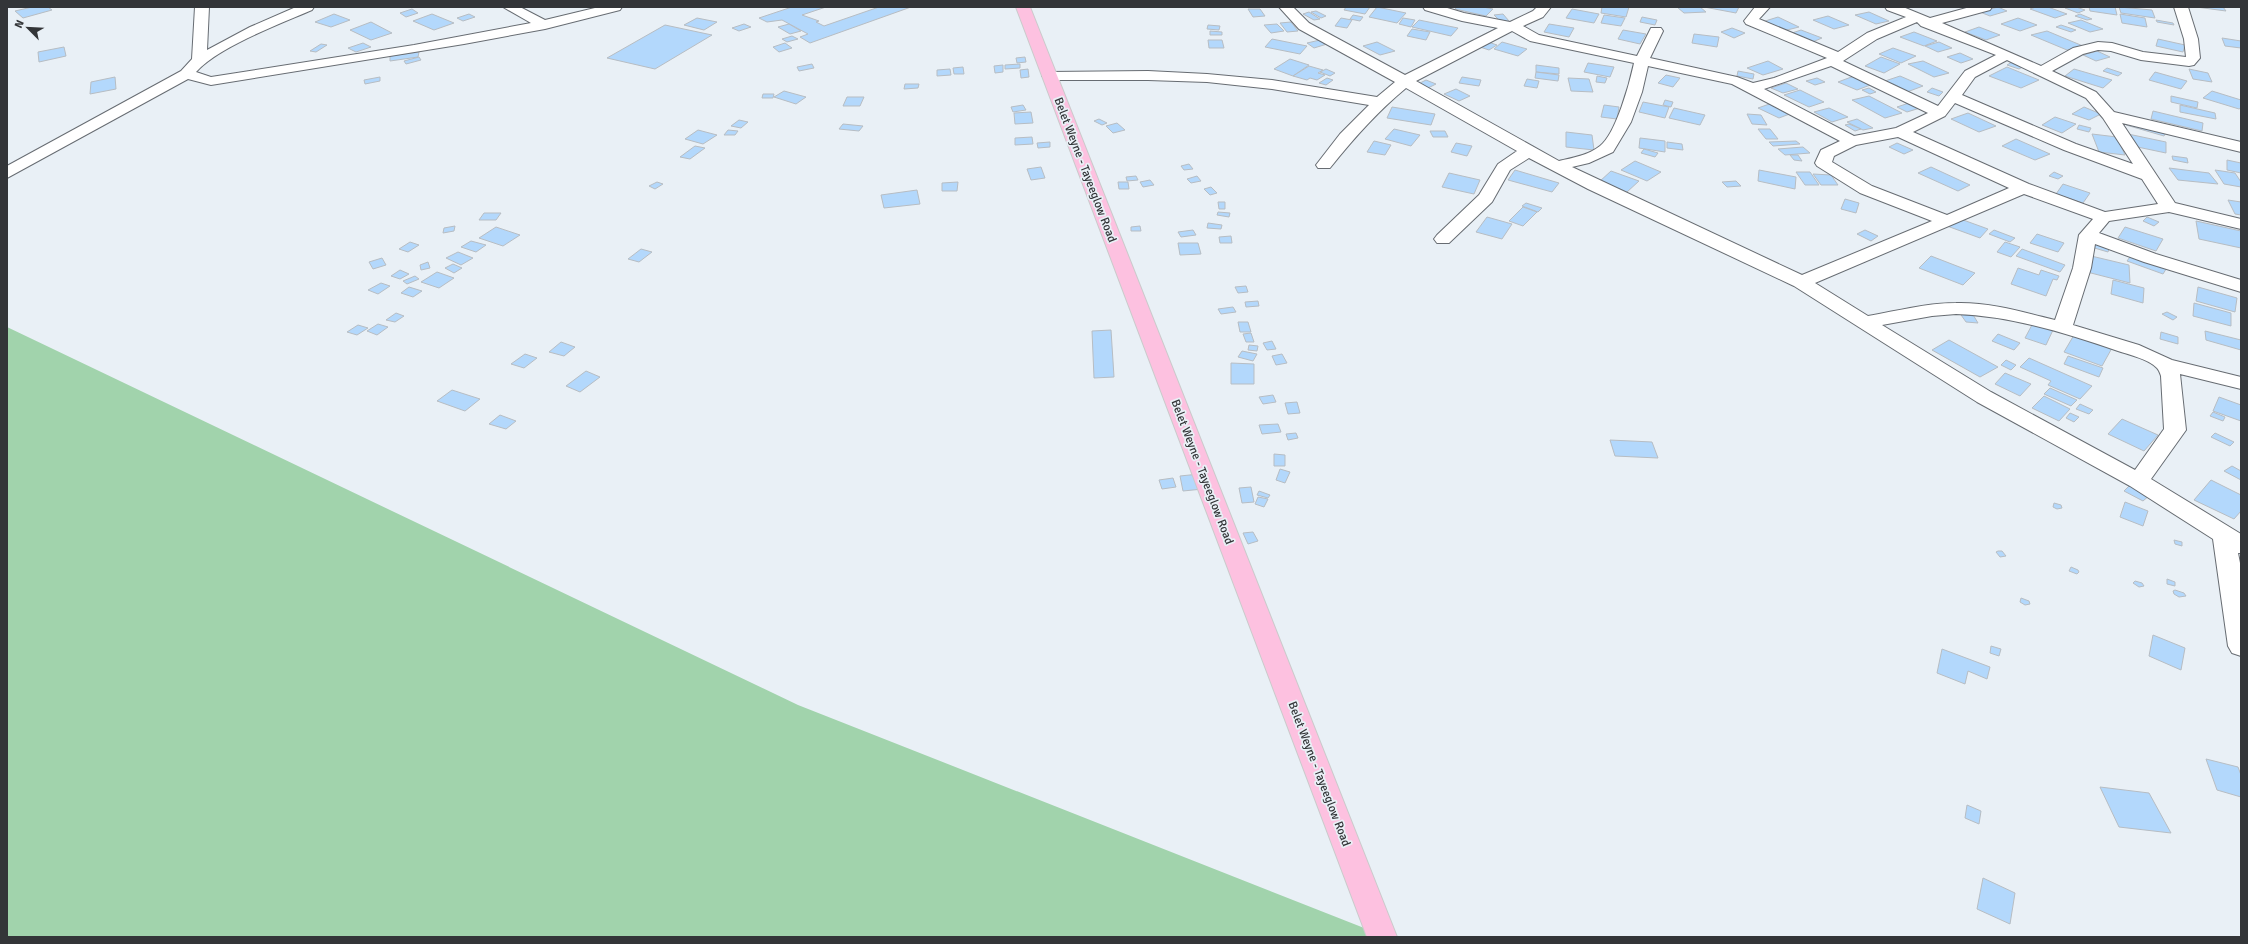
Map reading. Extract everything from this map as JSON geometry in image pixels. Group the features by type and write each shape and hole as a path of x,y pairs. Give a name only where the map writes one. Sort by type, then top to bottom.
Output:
{"main road":[{"name":"Belet Weyne - Tayeeglow Road","path":"1023,7 1382,937"}],"street":[{"path":"199,60 202,7"},
{"path":"7,173 186,74 199,60 254,30 307,7"},
{"path":"510,7 545,25"},
{"path":"186,74 211,82 384,55 545,25 615,7"},
{"path":"1286,7 1304,26 1528,151 1594,185 1801,282 1984,397 2138,481 2232,540 2241,646"},
{"path":"1430,7 1462,17 1512,26 1534,38 1705,73 1736,81 1753,88 1783,106 1852,141"},
{"path":"1324,165 1346,137 1380,102 1405,81 1538,14 1544,7"},
{"path":"1763,7 1756,12 1751,21 1835,60 1940,113"},
{"path":"1892,7 2007,55 2091,95 2109,115 2125,142 2150,176 2169,207"},
{"path":"1753,88 1779,81 1835,60 1872,36 1921,20 1985,7"},
{"path":"2040,72 2078,51 2098,46 2112,47 2141,56 2189,62 2193,58 2191,39 2181,7"},
{"path":"1558,166 1583,160 1607,149 1623,122 1635,92 1642,61 1656,31"},
{"path":"1945,220 1877,194 1839,176 1823,163 1827,153 1852,141 1900,132 1940,113 1970,74 2007,55"},
{"path":"1049,76 1135,74 1209,78 1320,92 1380,102"},
{"path":"1952,96 2070,147 2150,176"},
{"path":"2109,115 2241,147"},
{"path":"1900,132 2023,188 2104,218 2169,207 2241,224"},
{"path":"1443,239 1486,198 1504,167 1528,151"},
{"path":"1801,282 1870,256 1945,220 2023,188"},
{"path":"2062,328 2082,268 2088,235 2104,218"},
{"path":"2088,235 2150,258 2241,286"},
{"path":"1865,322 1941,309 1969,309 2009,314 2082,333 2165,364 2241,383"},
{"path":"2138,481 2175,430 2171,374 2165,364"}],"green space":[{"path":"7,327 798,705 1387,937 7,937"}],"building":[{"path":"32,7 48,7 52,10 23,18 15,11"},
{"path":"792,7 826,7 802,15 819,21 816,22 824,26 879,7 911,7 810,43 800,37 808,34 782,20 767,22 759,18"},
{"path":"1346,7 1370,7 1365,14 1344,10"},
{"path":"1377,7 1406,13 1397,23 1369,17"},
{"path":"1457,7 1483,7 1493,9 1486,16 1455,9"},
{"path":"1602,7 1629,7 1626,17 1601,13"},
{"path":"1677,7 1700,7 1706,12 1684,13"},
{"path":"1704,7 1739,7 1736,13"},
{"path":"1998,7 2007,11 1990,16 1980,12"},
{"path":"2036,7 2048,7 2067,14 2055,18 2030,9"},
{"path":"2076,7 2085,10 2078,13 2065,8"},
{"path":"2089,7 2115,7 2117,15 2090,11"},
{"path":"2119,7 2152,10 2155,18 2121,13"},
{"path":"2196,7 2223,7 2226,11"},
{"path":"412,9 418,13 406,17 400,13"},
{"path":"1248,9 1260,9 1265,16 1253,17"},
{"path":"1572,9 1599,14 1594,23 1566,18"},
{"path":"1316,11 1326,16 1321,18 1311,12"},
{"path":"1309,12 1320,19 1314,20 1303,14"},
{"path":"1869,12 1889,21 1876,24 1855,15"},
{"path":"334,14 350,20 331,27 315,22"},
{"path":"432,14 454,23 434,30 413,21"},
{"path":"469,14 475,17 463,21 457,18"},
{"path":"1503,14 1509,21 1501,22 1494,15"},
{"path":"2080,14 2092,19 2087,20 2075,16"},
{"path":"2120,14 2145,18 2147,27 2122,23"},
{"path":"1353,15 1363,17 1360,21 1350,19"},
{"path":"1604,15 1625,18 1621,26 1601,23"},
{"path":"1828,16 1849,25 1834,29 1813,20"},
{"path":"1642,17 1657,20 1655,25 1640,22"},
{"path":"1778,17 1799,27 1783,31 1762,22"},
{"path":"697,18 717,22 704,30 684,25"},
{"path":"1341,18 1352,20 1347,28 1335,26"},
{"path":"1403,18 1415,20 1411,27 1399,24"},
{"path":"2018,18 2037,25 2020,31 2001,24"},
{"path":"1419,20 1458,28 1451,36 1412,27"},
{"path":"2081,20 2103,29 2090,32 2068,23"},
{"path":"2156,20 2173,23 2174,25 2157,22"},
{"path":"371,22 392,33 371,40 350,30"},
{"path":"1291,22 1298,31 1287,32 1280,23"},
{"path":"744,24 751,27 739,31 732,28"},
{"path":"789,24 801,31 790,34 778,27"},
{"path":"1277,24 1284,31 1271,33 1264,25"},
{"path":"1549,24 1574,28 1569,37 1544,32"},
{"path":"665,25 712,35 655,69 607,58"},
{"path":"1208,25 1220,26 1219,30 1207,29"},
{"path":"2061,25 2076,30 2071,32 2056,27"},
{"path":"1979,27 2000,35 1986,40 1965,32"},
{"path":"1732,28 1745,33 1734,38 1721,32"},
{"path":"1412,29 1430,32 1426,40 1407,36"},
{"path":"1623,30 1646,34 1640,44 1618,39"},
{"path":"1801,30 1822,38 1810,43 1789,34"},
{"path":"1210,31 1222,32 1222,35 1210,35"},
{"path":"2047,31 2083,46 2067,50 2031,35"},
{"path":"1914,32 1937,41 1924,46 1900,37"},
{"path":"1694,34 1719,37 1717,47 1692,43"},
{"path":"792,36 798,39 787,42 782,39"},
{"path":"2222,38 2241,41 2241,48 2225,46"},
{"path":"1272,39 1307,46 1300,54 1265,47"},
{"path":"2158,39 2185,45 2183,52 2156,46"},
{"path":"1208,40 1222,40 1224,48 1209,48"},
{"path":"1320,40 1327,44 1314,48 1307,43"},
{"path":"1485,41 1497,45 1489,50 1477,46"},
{"path":"1377,42 1395,51 1380,55 1363,46"},
{"path":"1502,42 1527,49 1518,56 1494,49"},
{"path":"1939,42 1952,48 1938,52 1925,46"},
{"path":"363,43 371,47 356,52 348,48"},
{"path":"785,43 792,48 779,52 773,47"},
{"path":"321,44 327,45 316,52 310,51"},
{"path":"64,47 66,56 39,62 38,52"},
{"path":"1893,48 1916,56 1901,63 1879,54"},
{"path":"2097,51 2110,57 2096,61 2083,55"},
{"path":"419,52 418,57 390,61 390,56"},
{"path":"1960,53 1973,59 1961,63 1947,57"},
{"path":"419,57 421,60 406,64 404,61"},
{"path":"1025,57 1026,62 1017,63 1016,58"},
{"path":"1881,57 1900,64 1884,73 1865,66"},
{"path":"1290,59 1309,65 1293,76 1274,69"},
{"path":"1768,61 1783,69 1763,75 1747,68"},
{"path":"1923,61 1949,73 1934,77 1908,64"},
{"path":"2012,62 2024,66 2019,69 2007,65"},
{"path":"1588,63 1614,67 1610,77 1584,72"},
{"path":"812,64 814,68 799,71 797,67"},
{"path":"1020,64 1020,68 1005,69 1005,65"},
{"path":"1003,65 1003,72 995,73 994,66"},
{"path":"1536,65 1559,68 1559,74 1536,72"},
{"path":"1309,66 1323,70 1318,73 1325,75 1317,80 1310,78 1307,80 1293,76"},
{"path":"963,67 964,74 954,74 953,68"},
{"path":"2007,67 2039,80 2021,88 1989,76"},
{"path":"2107,68 2122,73 2118,76 2103,71"},
{"path":"950,69 951,75 937,76 937,70"},
{"path":"1028,69 1029,77 1021,78 1020,70"},
{"path":"1326,69 1335,73 1330,76 1320,72"},
{"path":"2074,69 2112,80 2103,88 2065,76"},
{"path":"2189,69 2208,73 2212,82 2193,79"},
{"path":"1738,71 1754,74 1753,79 1737,76"},
{"path":"1536,72 1559,75 1558,81 1535,78"},
{"path":"2155,72 2187,81 2181,89 2149,80"},
{"path":"1666,75 1680,78 1673,87 1658,83"},
{"path":"1597,76 1607,78 1605,83 1596,82"},
{"path":"1854,76 1873,84 1857,90 1838,82"},
{"path":"1900,76 1923,86 1907,92 1885,81"},
{"path":"115,77 116,89 90,94 91,82"},
{"path":"380,77 380,81 365,84 364,80"},
{"path":"1462,77 1481,80 1479,86 1459,83"},
{"path":"1327,78 1333,80 1326,85 1319,83"},
{"path":"1568,78 1589,79 1593,92 1571,91"},
{"path":"1817,78 1825,82 1815,85 1806,81"},
{"path":"1527,79 1539,81 1537,88 1524,86"},
{"path":"1426,80 1436,84 1428,88 1418,84"},
{"path":"1786,83 1798,89 1783,93 1771,88"},
{"path":"905,84 919,84 918,88 904,89"},
{"path":"1869,88 1876,92 1870,94 1862,90"},
{"path":"1932,88 1943,92 1939,96 1927,92"},
{"path":"1456,89 1470,96 1459,101 1444,94"},
{"path":"1800,90 1824,102 1809,107 1784,95"},
{"path":"784,91 806,97 796,104 774,97"},
{"path":"2212,91 2241,100 2241,108 2239,109 2203,98"},
{"path":"763,94 774,94 773,98 762,98"},
{"path":"1869,96 1902,113 1885,118 1852,100"},
{"path":"2171,96 2198,102 2197,108 2171,102"},
{"path":"847,97 864,97 860,106 843,106"},
{"path":"1665,100 1673,102 1671,107 1663,105"},
{"path":"1643,102 1669,107 1665,118 1639,112"},
{"path":"1775,102 1795,112 1779,118 1758,108"},
{"path":"1909,103 1920,108 1907,112 1897,107"},
{"path":"1023,105 1026,110 1013,112 1011,107"},
{"path":"1604,105 1619,107 1617,119 1601,117"},
{"path":"2180,105 2215,113 2216,119 2180,112"},
{"path":"1392,107 1435,114 1431,125 1387,118"},
{"path":"2084,107 2101,114 2089,120 2072,114"},
{"path":"1674,108 1705,115 1700,125 1669,118"},
{"path":"1829,108 1848,117 1832,122 1814,112"},
{"path":"2153,111 2203,123 2202,131 2151,119"},
{"path":"1031,112 1033,123 1015,124 1014,113"},
{"path":"1968,113 1996,126 1979,132 1951,119"},
{"path":"1747,114 1761,115 1767,125 1752,124"},
{"path":"2055,117 2076,124 2062,133 2042,125"},
{"path":"1099,119 1107,123 1102,125 1094,121"},
{"path":"1857,119 1873,128 1863,130 1847,122"},
{"path":"739,120 748,122 741,128 731,126"},
{"path":"2129,120 2167,131 2164,136 2126,125"},
{"path":"1117,123 1125,130 1113,133 1106,126"},
{"path":"843,124 863,126 859,131 839,129"},
{"path":"1849,124 1861,129 1855,131 1845,125"},
{"path":"2079,125 2091,128 2089,132 2077,129"},
{"path":"1394,129 1420,135 1411,146 1385,139"},
{"path":"1758,129 1770,129 1778,139 1766,139"},
{"path":"698,130 717,135 703,144 685,139"},
{"path":"728,130 738,131 735,135 724,135"},
{"path":"1430,131 1445,131 1448,137 1433,137"},
{"path":"1566,132 1592,135 1594,150 1566,147"},
{"path":"2092,134 2117,137 2125,155 2099,152"},
{"path":"2128,134 2166,142 2166,153 2128,145"},
{"path":"1032,137 1033,144 1015,145 1015,138"},
{"path":"1640,138 1665,141 1665,152 1639,148"},
{"path":"2016,139 2050,154 2035,160 2002,146"},
{"path":"1374,141 1391,145 1385,155 1367,152"},
{"path":"1796,141 1800,144 1773,146 1769,142"},
{"path":"1050,142 1050,147 1038,148 1037,143"},
{"path":"1667,142 1682,144 1683,150 1667,148"},
{"path":"1456,143 1472,146 1467,156 1451,152"},
{"path":"1897,143 1913,150 1904,154 1889,147"},
{"path":"695,146 705,148 690,159 680,157"},
{"path":"1803,147 1810,153 1785,155 1778,149"},
{"path":"1644,149 1658,153 1655,157 1641,153"},
{"path":"1790,155 1798,155 1802,161 1794,160"},
{"path":"2172,156 2187,158 2188,163 2173,160"},
{"path":"2227,160 2241,163 2241,173 2227,170"},
{"path":"1635,161 1661,172 1647,181 1621,170"},
{"path":"1189,164 1193,169 1184,170 1181,166"},
{"path":"1041,167 1045,178 1031,180 1027,169"},
{"path":"1931,167 1970,185 1958,191 1918,173"},
{"path":"2169,168 2209,173 2218,184 2178,180"},
{"path":"1515,170 1559,183 1552,192 1508,180"},
{"path":"1759,170 1796,177 1795,189 1758,181"},
{"path":"2215,170 2235,173 2241,182 2241,187 2224,184"},
{"path":"1611,171 1639,181 1627,192 1599,182"},
{"path":"1796,172 1810,172 1819,185 1805,185"},
{"path":"2054,172 2063,176 2058,179 2049,176"},
{"path":"1449,173 1480,180 1474,194 1442,187"},
{"path":"1813,174 1831,175 1838,185 1821,185"},
{"path":"1136,176 1138,180 1127,181 1126,177"},
{"path":"1197,176 1201,181 1191,183 1187,179"},
{"path":"1150,180 1154,185 1143,187 1140,182"},
{"path":"1736,181 1741,186 1727,187 1722,182"},
{"path":"657,182 663,184 655,189 649,186"},
{"path":"958,182 957,191 942,191 942,183"},
{"path":"1118,182 1128,182 1129,189 1119,189"},
{"path":"2063,184 2090,193 2083,203 2056,194"},
{"path":"1211,187 1217,193 1210,195 1204,189"},
{"path":"917,190 920,204 884,208 881,195"},
{"path":"1845,199 1859,203 1856,213 1841,209"},
{"path":"2228,200 2241,202 2241,215 2235,214"},
{"path":"1218,202 1225,202 1225,209 1219,209"},
{"path":"1526,203 1542,208 1538,212 1522,206"},
{"path":"1523,207 1537,212 1523,226 1509,221"},
{"path":"1218,212 1230,213 1229,217 1217,215"},
{"path":"484,213 501,213 496,220 479,220"},
{"path":"1487,217 1512,224 1502,239 1476,232"},
{"path":"1955,217 1988,229 1980,238 1947,226"},
{"path":"2147,217 2159,222 2154,226 2143,221"},
{"path":"2196,221 2241,231 2241,248 2199,239"},
{"path":"1208,223 1222,225 1221,229 1207,228"},
{"path":"455,226 454,231 443,233 444,228"},
{"path":"1140,226 1141,231 1131,231 1131,227"},
{"path":"496,227 520,235 503,246 479,238"},
{"path":"2125,227 2163,239 2156,251 2118,238"},
{"path":"1193,230 1196,235 1181,237 1178,232"},
{"path":"1865,230 1878,236 1871,241 1857,234"},
{"path":"1994,230 2015,238 2010,242 1989,234"},
{"path":"2037,234 2064,243 2058,252 2030,243"},
{"path":"1231,236 1232,243 1220,243 1219,237"},
{"path":"471,241 486,245 476,252 461,247"},
{"path":"2094,241 2110,246 2108,252 2091,247"},
{"path":"410,242 419,245 408,252 399,249"},
{"path":"2005,242 2020,247 2011,257 1997,252"},
{"path":"1178,243 1198,243 1201,254 1180,255"},
{"path":"641,249 652,252 639,262 628,259"},
{"path":"2022,249 2065,265 2060,272 2016,256"},
{"path":"458,252 473,258 461,265 446,258"},
{"path":"2132,254 2168,266 2163,274 2127,261"},
{"path":"2087,255 2129,265 2130,283 2087,272"},
{"path":"1931,256 1975,273 1963,285 1919,268"},
{"path":"382,258 386,265 373,269 369,262"},
{"path":"428,262 430,268 421,270 420,265"},
{"path":"453,264 462,268 454,273 445,268"},
{"path":"2018,268 2039,275 2041,270 2059,276 2057,280 2053,279 2046,296 2011,284"},
{"path":"400,270 409,274 400,279 391,276"},
{"path":"437,272 454,278 439,288 421,282"},
{"path":"415,276 419,279 407,284 403,281"},
{"path":"2113,280 2144,288 2143,303 2111,294"},
{"path":"381,283 390,286 378,294 368,290"},
{"path":"1246,286 1248,292 1238,293 1235,287"},
{"path":"409,287 422,291 413,297 401,293"},
{"path":"2198,287 2237,298 2235,312 2196,301"},
{"path":"1258,301 1259,306 1246,307 1245,302"},
{"path":"2194,303 2231,313 2231,326 2193,316"},
{"path":"1233,307 1236,312 1221,314 1218,309"},
{"path":"1959,312 1972,313 1978,323 1966,322"},
{"path":"2167,312 2177,317 2173,320 2162,314"},
{"path":"396,313 404,316 395,322 386,320"},
{"path":"1238,322 1248,322 1251,332 1240,332"},
{"path":"2033,323 2053,330 2046,345 2025,338"},
{"path":"378,324 388,327 377,335 367,331"},
{"path":"358,325 368,328 357,335 347,332"},
{"path":"1111,330 1114,377 1094,378 1092,331"},
{"path":"2205,331 2241,340 2241,350 2206,340"},
{"path":"2161,332 2178,337 2178,344 2160,339"},
{"path":"1251,333 1254,342 1246,342 1243,334"},
{"path":"1998,334 2020,343 2014,350 1992,341"},
{"path":"2074,335 2112,348 2102,366 2064,352"},
{"path":"1949,340 1998,367 1980,377 1932,350"},
{"path":"1272,341 1276,349 1267,350 1263,343"},
{"path":"561,342 575,347 564,356 549,352"},
{"path":"1249,345 1258,346 1257,351 1248,350"},
{"path":"1242,351 1257,354 1253,361 1238,357"},
{"path":"525,354 537,358 524,368 511,364"},
{"path":"1282,354 1287,363 1276,365 1272,356"},
{"path":"2068,356 2103,368 2099,377 2064,364"},
{"path":"2029,358 2092,386 2080,399 2048,385 2051,381 2020,367"},
{"path":"2006,360 2016,365 2011,370 2001,365"},
{"path":"1231,363 1254,364 1254,384 1231,384"},
{"path":"586,371 600,377 580,392 566,386"},
{"path":"2005,373 2031,384 2020,396 1995,384"},
{"path":"2050,388 2077,400 2071,406 2044,394"},
{"path":"452,390 480,399 465,411 437,401"},
{"path":"1273,395 1276,402 1263,404 1259,397"},
{"path":"2044,396 2070,409 2059,421 2032,408"},
{"path":"2219,397 2241,405 2241,421 2213,411"},
{"path":"1297,402 1300,413 1288,414 1285,403"},
{"path":"2080,404 2093,410 2089,414 2076,409"},
{"path":"2213,412 2225,417 2223,421 2210,416"},
{"path":"2070,413 2079,417 2074,422 2066,418"},
{"path":"500,415 516,421 506,429 489,424"},
{"path":"2122,419 2158,435 2144,451 2108,434"},
{"path":"1278,424 1281,432 1262,434 1259,425"},
{"path":"1296,433 1298,438 1288,440 1286,434"},
{"path":"2215,433 2234,442 2230,446 2211,437"},
{"path":"1610,440 1652,442 1658,458 1615,456"},
{"path":"1274,454 1285,455 1285,466 1274,466"},
{"path":"2232,466 2241,471 2241,480 2224,471"},
{"path":"1280,469 1290,472 1285,483 1276,480"},
{"path":"1209,473 1213,488 1183,491 1180,476"},
{"path":"1173,478 1176,487 1162,489 1159,480"},
{"path":"2211,480 2241,495 2241,511 2234,519 2194,500"},
{"path":"2131,484 2151,494 2143,501 2124,491"},
{"path":"1251,487 1254,502 1242,503 1239,488"},
{"path":"1259,491 1270,495 1268,498 1257,495"},
{"path":"1258,497 1268,499 1264,507 1255,504"},
{"path":"2125,502 2148,511 2143,526 2120,517"},
{"path":"2054,503 2061,505 2062,508 2057,509 2053,507"},
{"path":"1253,532 1258,541 1248,544 1243,533"},
{"path":"2174,540 2182,542 2182,546 2175,544"},
{"path":"2002,551 2006,556 2000,557 1996,552"},
{"path":"2071,567 2079,572 2077,574 2069,571"},
{"path":"2167,579 2175,582 2175,586 2167,584"},
{"path":"2135,581 2142,583 2144,586 2139,587 2133,583"},
{"path":"2175,590 2184,593 2186,596 2179,597 2174,594 2173,591"},
{"path":"2021,598 2029,601 2030,604 2025,605 2020,602"},
{"path":"2153,635 2185,648 2181,670 2149,656"},
{"path":"1991,646 2001,649 1999,656 1990,653"},
{"path":"1942,649 1990,667 1987,679 1968,671 1965,684 1937,673"},
{"path":"2206,759 2238,767 2241,775 2241,797 2217,790"},
{"path":"2100,787 2149,793 2171,833 2119,827"},
{"path":"1967,805 1981,811 1979,824 1965,818"},
{"path":"1983,878 2015,893 2010,924 1977,909"}]}
